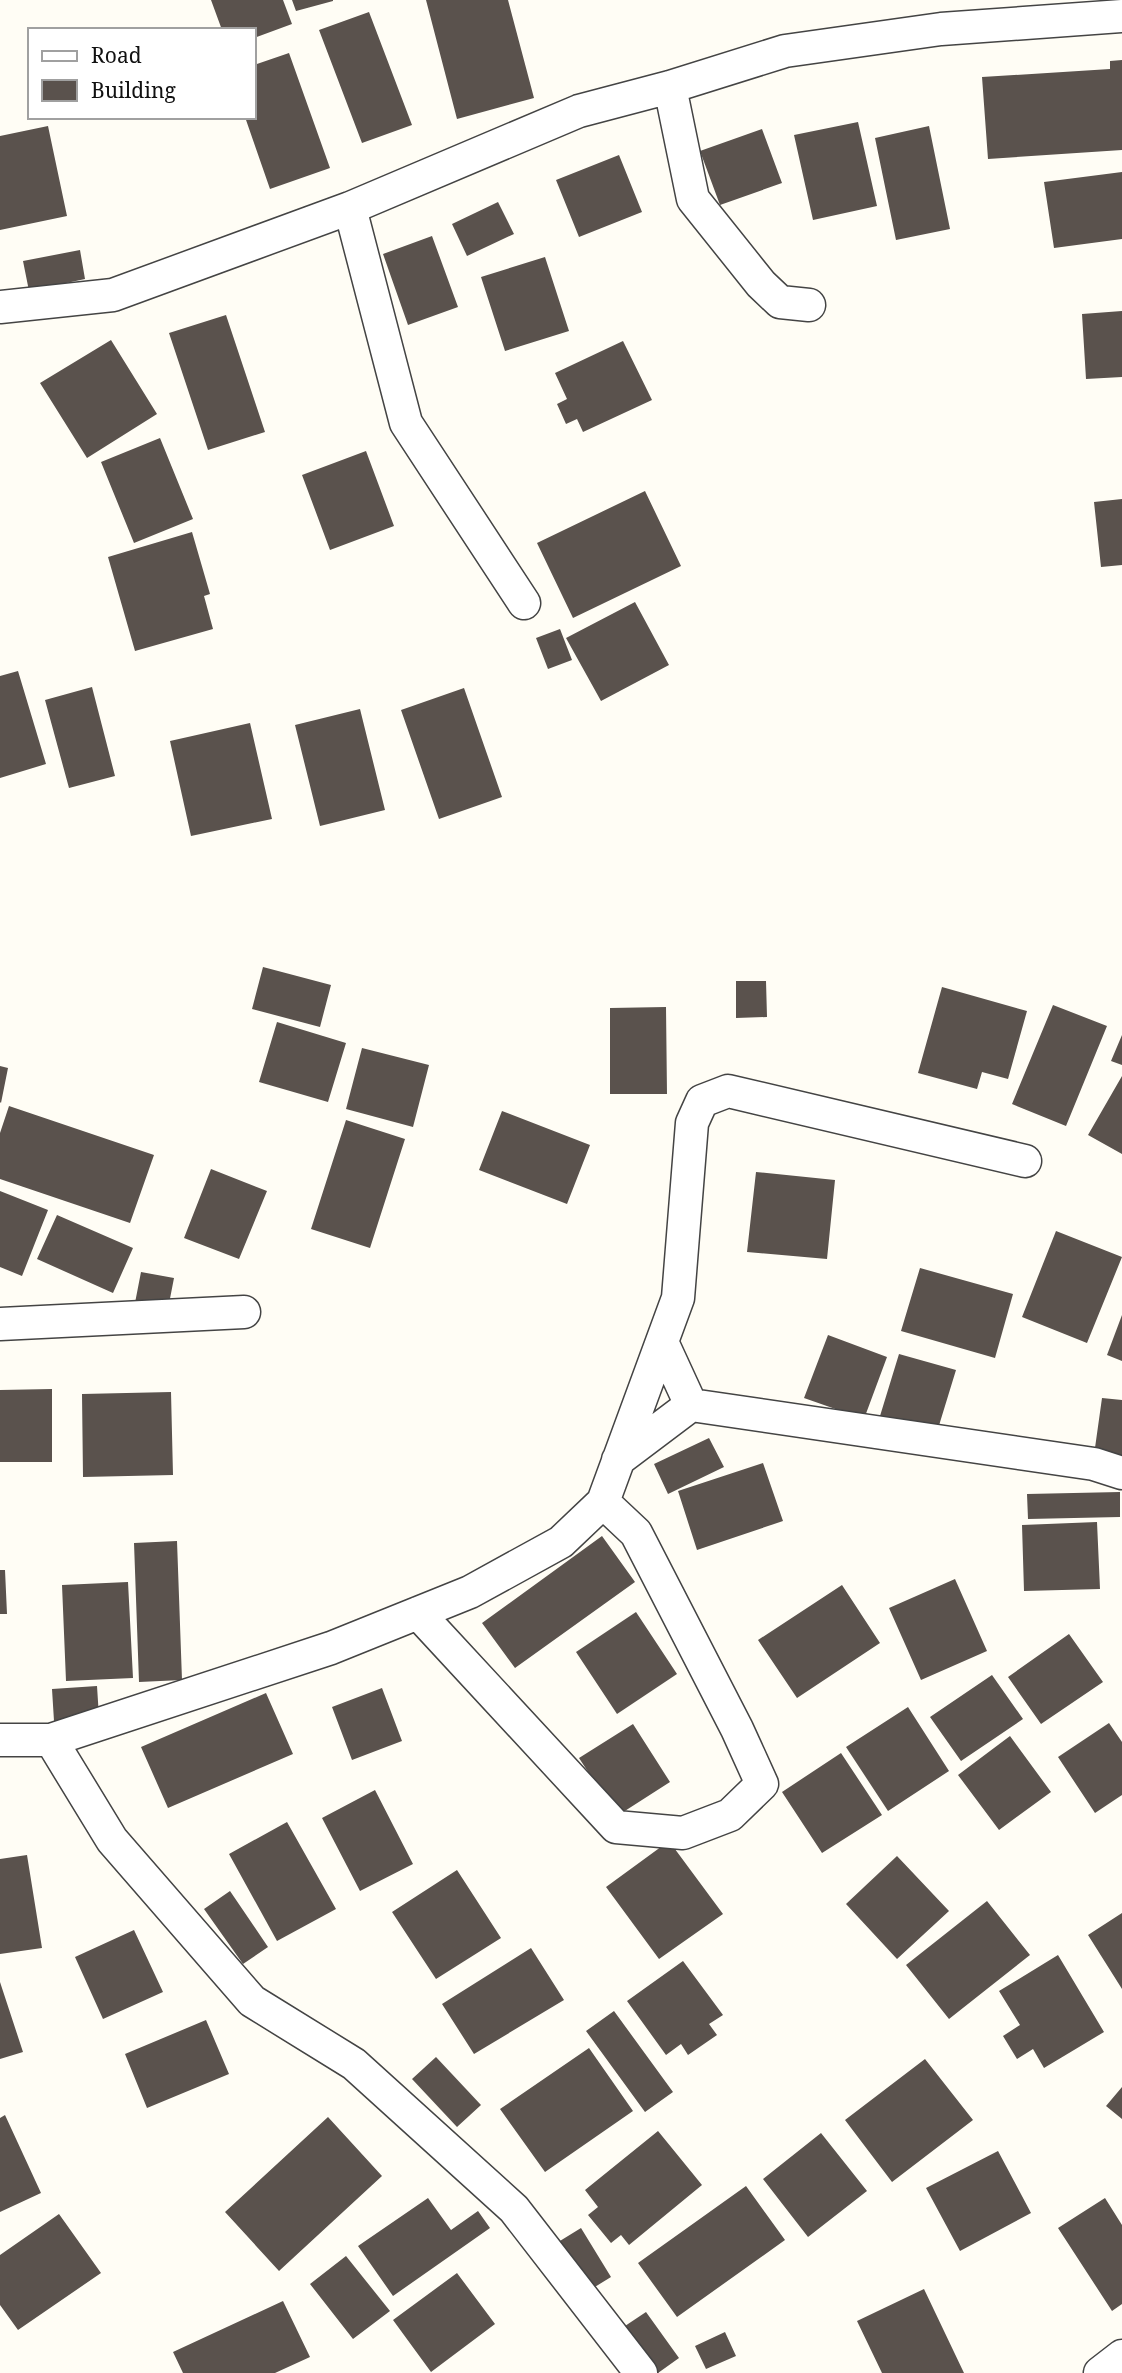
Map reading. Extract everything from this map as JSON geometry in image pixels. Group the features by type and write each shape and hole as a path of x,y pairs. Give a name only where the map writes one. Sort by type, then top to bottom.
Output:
{"street":[{"path":"0,307 113,295 349,208 579,111 670,87 785,51 941,29 1122,16"},
{"path":"670,87 694,199 761,284 780,302 809,305"},
{"path":"349,208 406,423 524,603"},
{"path":"0,1740 51,1740 331,1648 471,1592 561,1542 603,1502 678,1298 692,1123 702,1101 728,1091 1025,1161"},
{"path":"0,1324 244,1312"},
{"path":"662,1342 691,1405"},
{"path":"618,1460 691,1405 1094,1464 1122,1473"},
{"path":"418,1613 616,1827 683,1833 730,1815 762,1784 636,1533 603,1502"},
{"path":"51,1740 112,1840 252,2001 354,2064 514,2209 642,2373"},
{"path":"1100,2373 1122,2356"}],"building":[{"path":"211,0 283,0 292,24 256,37 256,28 221,28"},
{"path":"292,0 333,0 333,1 296,11"},
{"path":"426,0 508,0 534,98 457,119"},
{"path":"369,12 412,125 362,143 319,30"},
{"path":"289,53 330,168 270,189 246,119 256,119 256,64"},
{"path":"1122,60 1122,150 988,159 982,77 1110,69 1110,61"},
{"path":"858,122 877,206 813,220 794,135"},
{"path":"48,126 67,216 0,230 0,136"},
{"path":"929,126 950,229 896,240 875,138"},
{"path":"762,129 782,183 720,205 700,151"},
{"path":"619,155 642,212 579,237 556,180"},
{"path":"1122,172 1122,239 1054,248 1044,182"},
{"path":"498,202 514,234 467,256 452,224"},
{"path":"432,236 458,307 408,325 383,254"},
{"path":"80,250 85,279 29,291 23,261"},
{"path":"545,257 569,331 505,351 481,277"},
{"path":"1122,311 1122,377 1086,379 1082,314"},
{"path":"226,315 265,432 208,450 169,333"},
{"path":"111,340 157,414 87,458 40,383"},
{"path":"623,341 652,400 583,432 577,419 566,424 557,404 567,399 555,373"},
{"path":"160,438 193,519 134,543 101,462"},
{"path":"366,451 394,526 330,550 302,475"},
{"path":"645,491 681,566 573,618 537,543"},
{"path":"1122,499 1122,565 1101,567 1094,502"},
{"path":"192,532 210,594 204,596 213,629 135,651 108,557"},
{"path":"635,602 669,665 601,701 566,638"},
{"path":"560,629 572,660 548,669 536,638"},
{"path":"18,671 46,764 0,778 0,676"},
{"path":"92,687 115,776 69,788 45,700"},
{"path":"464,688 502,797 439,819 401,710"},
{"path":"360,709 385,810 320,826 295,725"},
{"path":"250,723 272,819 191,836 170,741"},
{"path":"263,967 331,985 320,1027 252,1009"},
{"path":"736,981 766,981 767,1017 736,1018"},
{"path":"942,987 1027,1011 1008,1079 982,1072 977,1089 918,1073"},
{"path":"1053,1005 1107,1026 1066,1126 1012,1104"},
{"path":"666,1007 667,1094 610,1094 610,1008"},
{"path":"277,1022 346,1043 328,1102 259,1082"},
{"path":"1122,1035 1122,1065 1111,1061"},
{"path":"362,1048 429,1065 413,1127 346,1109"},
{"path":"0,1066 8,1068 1,1103 0,1102"},
{"path":"1122,1076 1122,1154 1088,1135"},
{"path":"9,1106 154,1155 130,1223 0,1179 0,1133"},
{"path":"502,1111 590,1145 567,1204 479,1170"},
{"path":"346,1120 405,1139 370,1248 311,1229"},
{"path":"211,1169 267,1191 239,1259 184,1238"},
{"path":"756,1172 835,1180 827,1259 747,1252"},
{"path":"0,1191 48,1210 22,1276 0,1267"},
{"path":"57,1215 133,1248 113,1293 37,1259"},
{"path":"1056,1231 1122,1257 1087,1343 1022,1317"},
{"path":"920,1268 1013,1294 995,1358 901,1331"},
{"path":"141,1272 174,1278 167,1314 134,1308"},
{"path":"1122,1315 1122,1361 1107,1355"},
{"path":"828,1335 887,1357 864,1419 804,1398"},
{"path":"899,1354 956,1370 937,1432 880,1416"},
{"path":"52,1389 52,1462 0,1462 0,1390"},
{"path":"171,1392 173,1475 83,1477 82,1394"},
{"path":"1102,1398 1122,1400 1122,1459 1094,1455"},
{"path":"709,1438 724,1467 668,1494 654,1464"},
{"path":"763,1463 783,1521 697,1550 678,1491"},
{"path":"1120,1492 1120,1517 1028,1519 1027,1494"},
{"path":"1097,1522 1100,1589 1024,1591 1022,1525"},
{"path":"602,1536 635,1582 515,1668 482,1623"},
{"path":"177,1541 182,1680 139,1682 134,1543"},
{"path":"0,1570 5,1570 7,1614 0,1614"},
{"path":"955,1579 987,1651 921,1680 889,1608"},
{"path":"128,1582 133,1678 66,1681 62,1585"},
{"path":"842,1585 880,1643 797,1698 758,1640"},
{"path":"636,1612 677,1674 617,1714 576,1652"},
{"path":"1069,1634 1103,1682 1041,1724 1008,1677"},
{"path":"992,1675 1023,1719 961,1761 930,1717"},
{"path":"97,1686 99,1717 54,1721 52,1689"},
{"path":"382,1688 402,1741 352,1760 332,1707"},
{"path":"266,1693 293,1754 168,1808 141,1747"},
{"path":"908,1707 949,1771 888,1811 846,1747"},
{"path":"1109,1723 1122,1742 1122,1795 1095,1813 1058,1757"},
{"path":"633,1724 670,1782 617,1816 579,1758"},
{"path":"1010,1736 1051,1792 999,1830 958,1775"},
{"path":"841,1753 882,1815 822,1853 782,1792"},
{"path":"375,1790 413,1864 360,1891 322,1818"},
{"path":"287,1822 336,1909 277,1941 229,1854"},
{"path":"669,1841 723,1914 659,1959 606,1887"},
{"path":"27,1855 42,1948 0,1954 0,1859"},
{"path":"897,1856 949,1911 897,1959 846,1904"},
{"path":"457,1870 501,1938 436,1979 392,1912"},
{"path":"230,1891 268,1947 243,1964 204,1909"},
{"path":"987,1901 1030,1955 949,2019 906,1965"},
{"path":"1122,1913 1122,1989 1088,1935"},
{"path":"134,1930 163,1992 103,2019 75,1957"},
{"path":"531,1948 564,2000 474,2054 442,2004"},
{"path":"1058,1955 1104,2032 1044,2068 1033,2049 1017,2059 1003,2036 1020,2025 999,1991"},
{"path":"683,1961 723,2015 709,2024 717,2035 688,2055 681,2044 666,2055 627,2001"},
{"path":"0,1982 23,2052 0,2059"},
{"path":"614,2011 673,2092 645,2112 586,2031"},
{"path":"206,2020 229,2074 147,2108 125,2054"},
{"path":"589,2048 633,2111 545,2172 500,2109"},
{"path":"436,2057 481,2105 457,2127 412,2079"},
{"path":"925,2059 973,2120 892,2182 845,2120"},
{"path":"1122,2087 1122,2119 1106,2106"},
{"path":"5,2115 41,2193 0,2212 0,2118"},
{"path":"328,2117 382,2176 279,2271 225,2212"},
{"path":"658,2131 702,2185 629,2245 621,2235 611,2243 588,2215 598,2207 585,2190"},
{"path":"821,2133 867,2191 808,2237 763,2179"},
{"path":"998,2151 1031,2213 960,2251 926,2188"},
{"path":"746,2186 785,2240 677,2317 638,2263"},
{"path":"428,2198 451,2230 478,2211 490,2228 393,2296 358,2246"},
{"path":"1105,2198 1122,2225 1122,2304 1112,2311 1058,2228"},
{"path":"59,2214 101,2273 18,2330 0,2305 0,2255"},
{"path":"581,2228 611,2277 585,2293 555,2244"},
{"path":"346,2256 390,2311 353,2339 310,2284"},
{"path":"457,2273 495,2324 431,2372 393,2320"},
{"path":"924,2289 964,2373 882,2373 857,2321"},
{"path":"283,2301 310,2357 275,2373 183,2373 173,2352"},
{"path":"646,2312 679,2358 658,2373 650,2373 619,2330"},
{"path":"725,2332 736,2356 706,2369 695,2346"}]}
